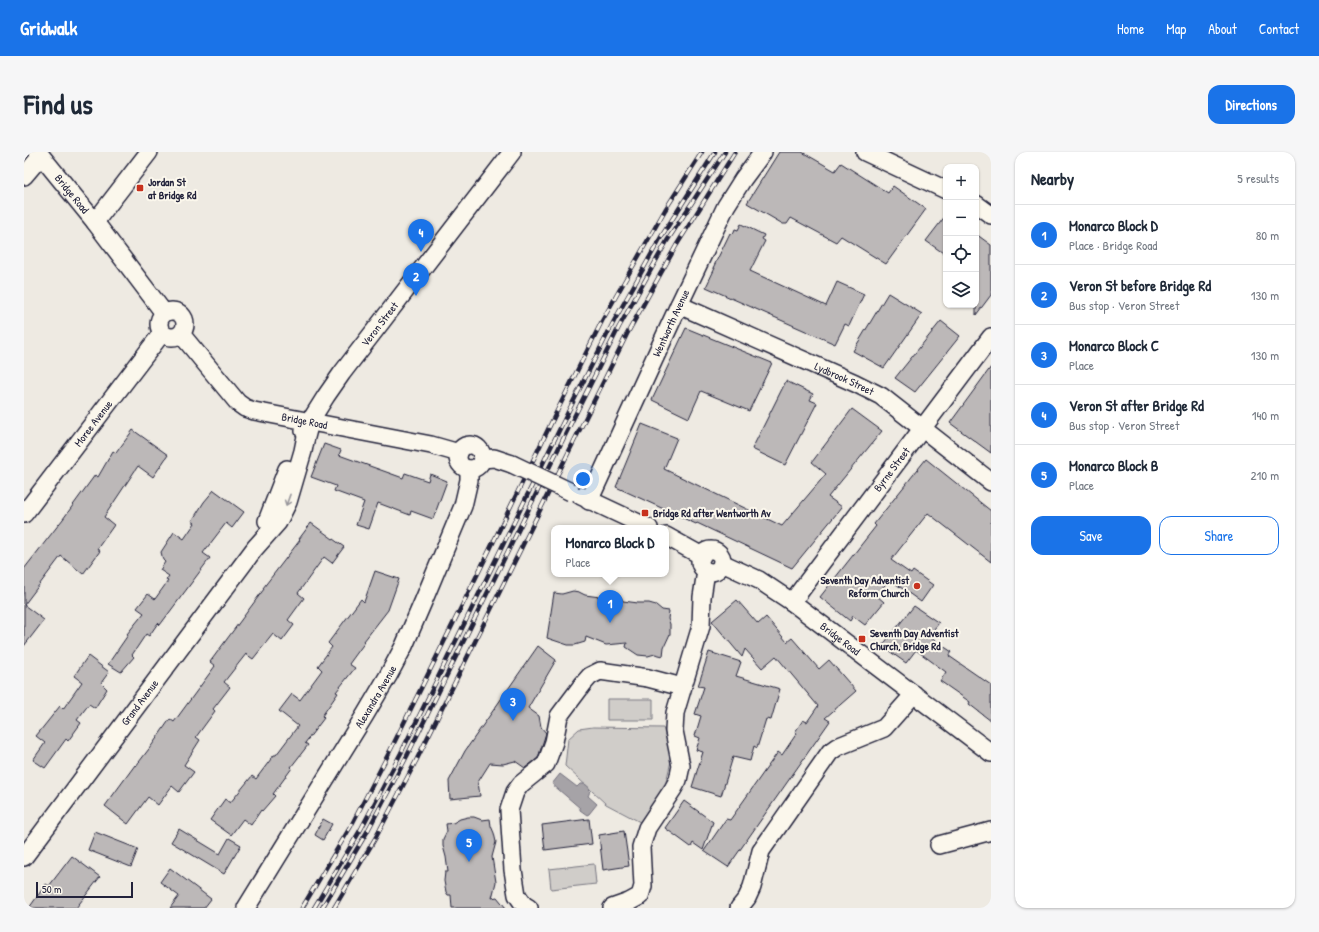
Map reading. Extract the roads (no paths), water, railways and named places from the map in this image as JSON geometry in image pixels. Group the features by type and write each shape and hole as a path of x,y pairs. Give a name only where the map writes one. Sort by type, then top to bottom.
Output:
{"street":[{"path":"95,222 149,152"},
{"name":"Veron Street","path":"310,422 342,373 512,152"},
{"name":"Wentworth Avenue","path":"589,501 726,206 743,179 763,152"},
{"path":"865,152 943,189"},
{"path":"24,176 39,154"},
{"name":"Bridge Road","path":"39,154 95,222 164,313"},
{"path":"979,206 991,215"},
{"name":"Lydbrook Street","path":"679,305 881,396 921,429 991,482"},
{"path":"172,310 176,311 183,317 185,326 181,334 171,337 162,333 158,322 164,313 172,310"},
{"name":"Moree Avenue","path":"24,514 162,333"},
{"name":"Bridge Road","path":"181,334 235,399 245,408 431,445 459,453 460,464 466,468 476,464"},
{"name":"Byrne Street","path":"792,602 991,337"},
{"name":"Grand Avenue","path":"24,857 255,548 278,522 288,502 310,422"},
{"path":"476,464 494,458 512,464 642,525"},
{"name":"Alexandra Avenue","path":"246,908 365,715 404,646 463,506 469,480 476,464"},
{"path":"612,908 640,896 643,886 641,847 647,828 670,795 678,780 681,766 674,731 675,713 701,626 704,563 669,538"},
{"name":"Bridge Road","path":"704,563 712,573 719,570 722,563 759,580 792,602 991,753"},
{"path":"529,908 524,905 517,895 513,870 509,810 515,792 521,784 546,764 554,742 559,716 590,676 600,672 648,678 682,687"},
{"path":"739,908 747,898 752,887 761,851 830,752 837,747 884,728 914,694"},
{"path":"939,845 991,831"}],"railway":[{"path":"302,908 351,826 391,749 602,321 665,210 702,152"},
{"path":"314,908 361,829 401,753 614,321 661,237 715,152"},
{"path":"322,908 367,832 407,756 619,327 667,241 725,152"},
{"path":"334,908 376,837 416,761 627,334 676,246 735,152"}],"place":[{"name":"Jordan St at Bridge Rd","path":"140,188"},
{"name":"Veron St after Bridge Rd","path":"421,252"},
{"name":"Veron St before Bridge Rd","path":"416,296"},
{"name":"Bridge Rd after Wentworth Av","path":"645,513"},
{"name":"Seventh Day Adventist Reform Church","path":"917,586"},
{"name":"Monarco Block D","path":"610,623"},
{"name":"Seventh Day Adventist Church, Bridge Rd","path":"862,639"},
{"name":"Monarco Block C","path":"513,721"},
{"name":"Monarco Block B","path":"469,862"}]}
